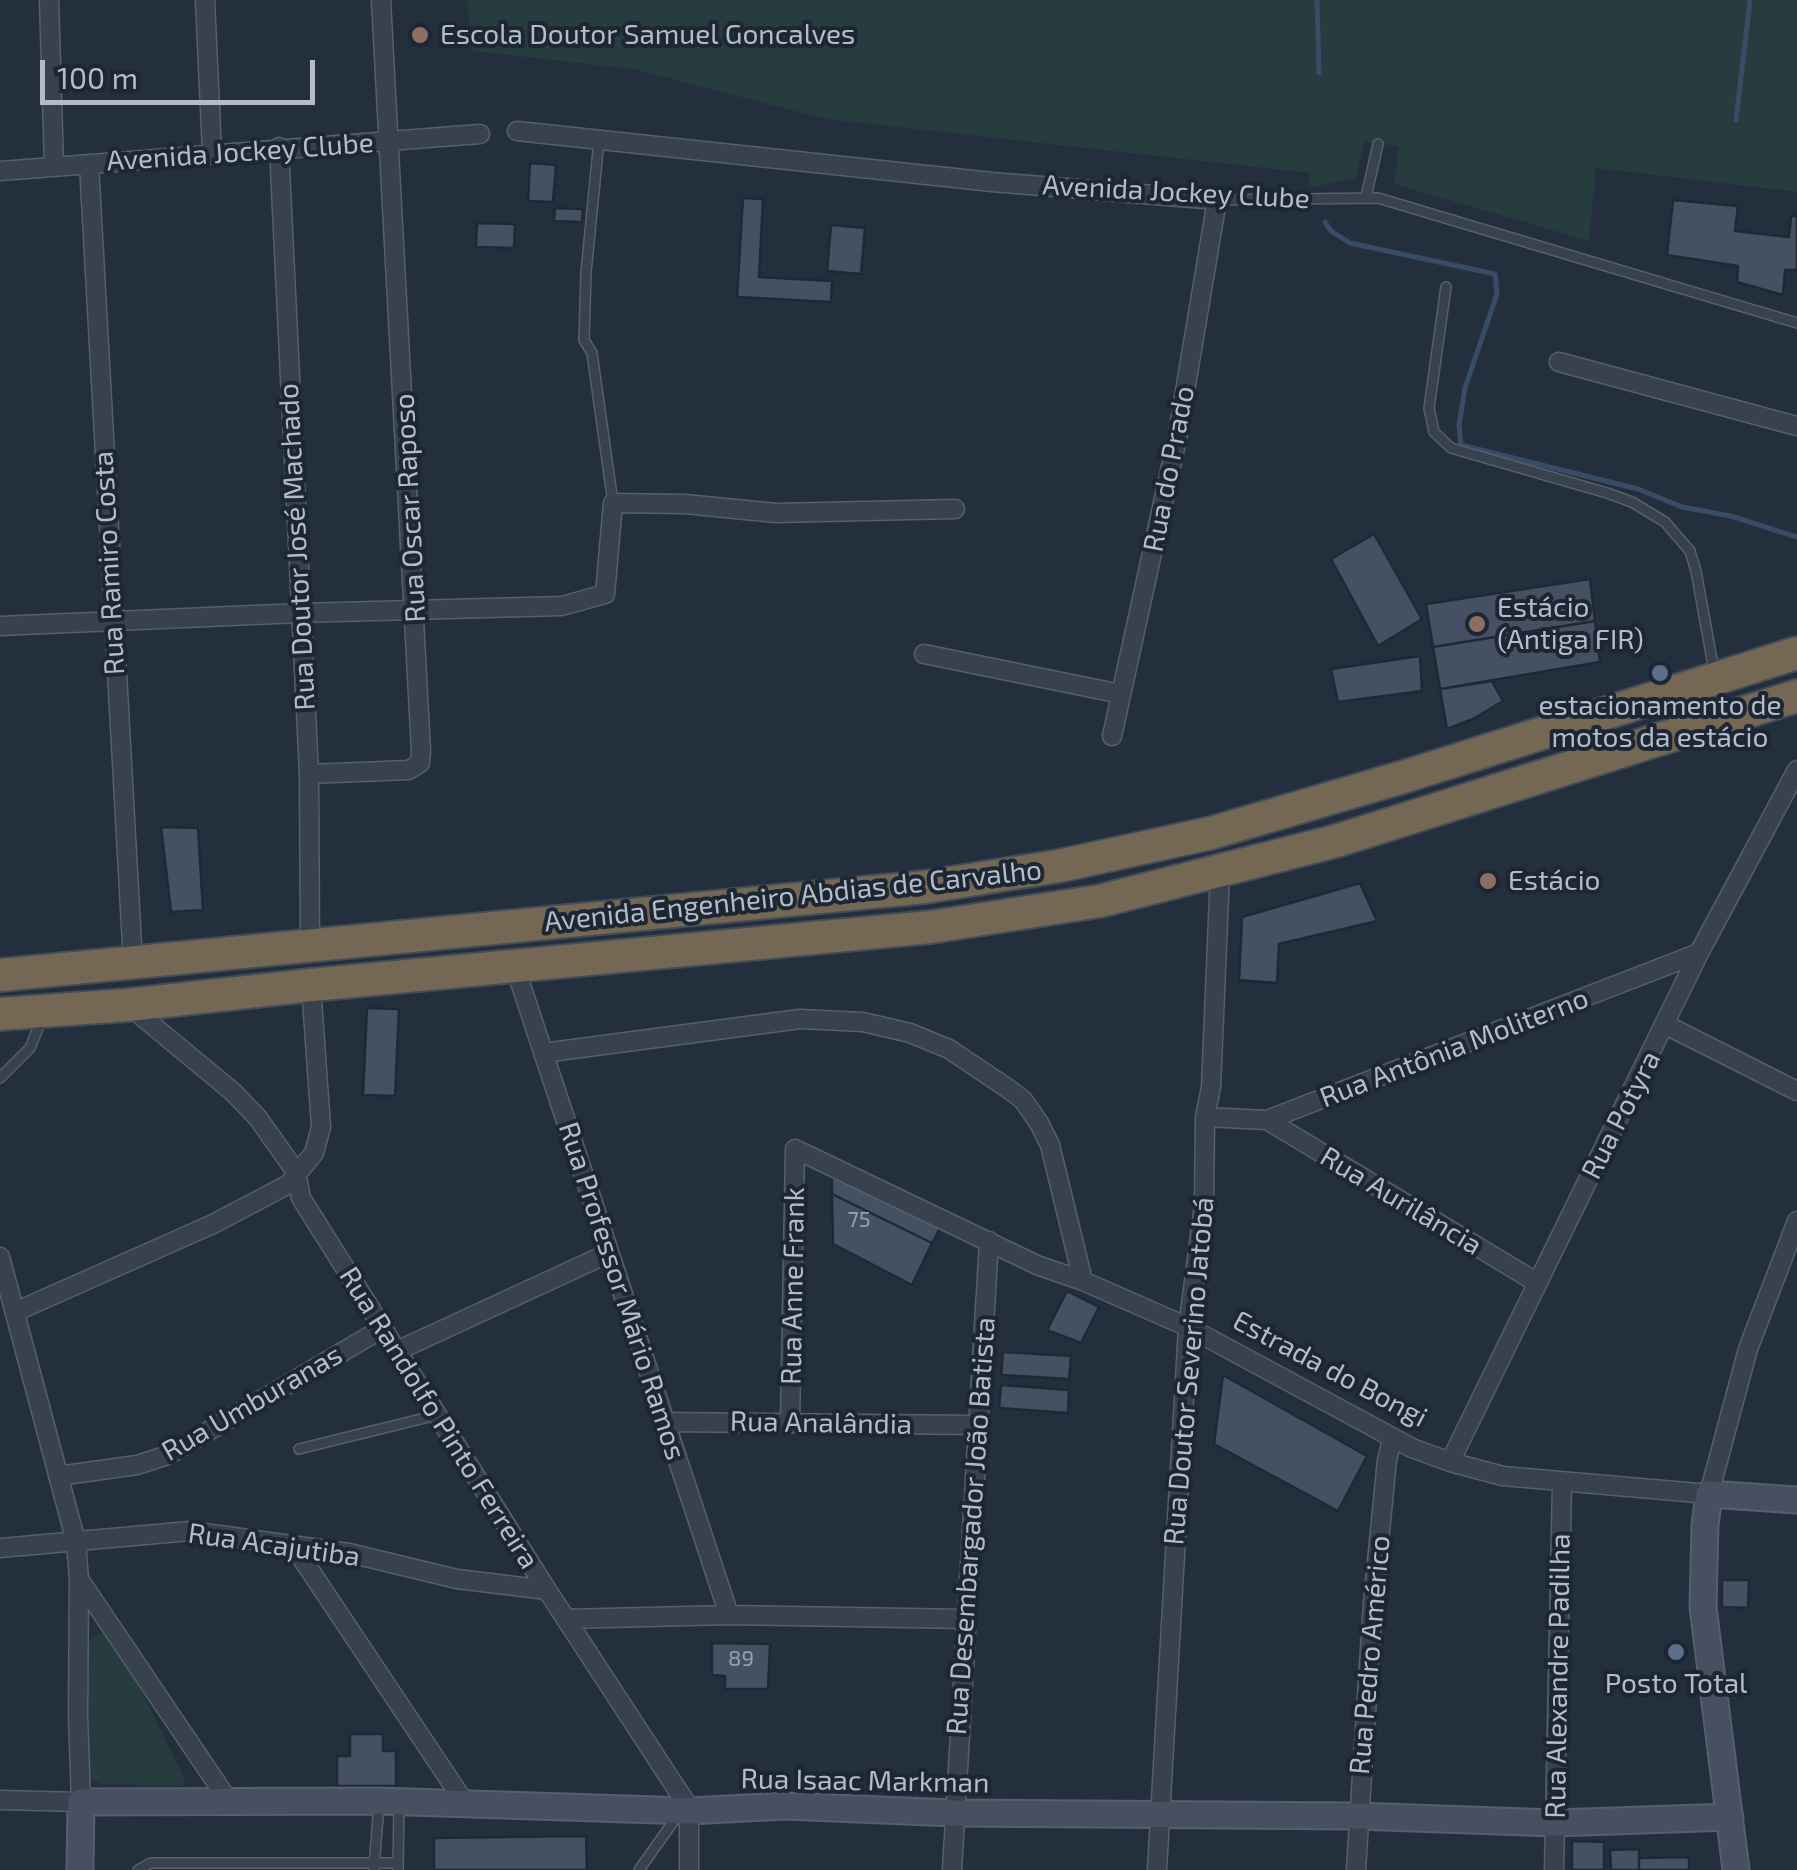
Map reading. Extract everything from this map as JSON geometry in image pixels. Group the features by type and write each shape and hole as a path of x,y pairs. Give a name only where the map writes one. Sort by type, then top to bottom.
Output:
{"highway":[{"name":"Avenida Engenheiro Abdias de Carvalho","path":"0,975 925,887 1059,866 1211,834 1797,653"},
{"name":"Avenida Engenheiro Abdias de Carvalho","path":"0,1014 931,927 1100,900 1336,841 1797,696"}],"street":[{"path":"49,0 54,166"},
{"path":"205,0 212,152"},
{"name":"Rua Oscar Raposo","path":"309,774 396,772 420,763 421,717 381,0"},
{"name":"Avenida Jockey Clube","path":"517,131 992,182 1217,200"},
{"name":"Avenida Jockey Clube","path":"0,170 480,134"},
{"name":"Rua Doutor José Machado","path":"279,147 309,774 310,947"},
{"name":"Rua Ramiro Costa","path":"88,164 133,963"},
{"name":"Rua do Prado","path":"1112,736 1176,439 1217,200"},
{"path":"1559,362 1797,426"},
{"path":"0,626 562,606 605,594 612,503 685,504 776,512 955,509"},
{"path":"924,654 1122,694"},
{"name":"Rua Potyra","path":"1450,1462 1699,953 1797,770"},
{"name":"Rua Doutor Severino Jatobá","path":"1157,1870 1188,1327 1204,1205 1205,1117 1211,1087 1220,872"},
{"name":"Rua Antônia Moliterno","path":"1205,1117 1267,1120 1699,953"},
{"name":"Rua Professor Mário Ramos","path":"515,968 728,1615"},
{"path":"14,1312 213,1224 289,1184 314,1153 321,1127 311,985"},
{"name":"Rua Randolfo Pinto Ferreira","path":"128,1005 232,1092 258,1118 296,1172 301,1198 685,1811"},
{"path":"542,1053 800,1019 862,1022 923,1038 948,1049 1010,1090 1023,1100 1039,1123 1050,1146 1083,1281"},
{"path":"1666,1025 1797,1092"},
{"name":"Rua Aurilância","path":"1267,1120 1536,1282"},
{"name":"Estrada do Bongi","path":"795,1149 1038,1265 1188,1327 1392,1440 1450,1462 1503,1476 1562,1483 1797,1500"},
{"name":"Rua Anne Frank","path":"790,1422 795,1149"},
{"path":"1736,1870 1703,1607 1705,1525 1709,1494 1748,1349 1793,1242 1797,1221"},
{"name":"Rua Desembargador João Batista","path":"952,1870 989,1241"},
{"path":"399,1350 609,1253"},
{"path":"0,1257 76,1542 80,1870"},
{"name":"Rua Umburanas","path":"58,1476 137,1465 168,1455 383,1328"},
{"name":"Rua Analândia","path":"666,1422 977,1425"},
{"name":"Rua Pedro Américo","path":"1356,1870 1375,1584 1392,1440"},
{"name":"Rua Alexandre Padilha","path":"1554,1870 1562,1483"},
{"name":"Rua Acajutiba","path":"0,1548 190,1531 349,1553 457,1579 547,1590"},
{"path":"293,1545 465,1803"},
{"path":"79,1579 228,1800"},
{"path":"566,1619 728,1615 966,1619"},
{"name":"Rua Isaac Markman","path":"0,1800 389,1801 685,1811 784,1806 1554,1823 1730,1816"},
{"path":"685,1811 689,1870"}],"lane":[{"path":"600,138 586,273 584,340 592,353 612,503"},
{"path":"1366,197 1378,144"},
{"name":"Avenida Jockey Clube","path":"1217,200 1378,198 1797,323"},
{"path":"1446,287 1429,408 1434,432 1451,448 1607,493 1632,502 1664,522 1690,551 1715,678"},
{"path":"0,1078 30,1048 44,1011"},
{"path":"299,1449 438,1415"},
{"path":"138,1870 150,1864 398,1866 389,1801"},
{"path":"374,1867 389,1801"},
{"path":"639,1870 685,1811"}],"green space":[{"path":"467,0 1797,0 1797,192 1596,168 1589,241 1394,184 1399,146 1364,142 1356,178 1309,188 1310,173 826,119 633,69 472,51"},
{"path":"107,1631 113,1635 185,1779 183,1786 100,1784 88,1777 88,1644 97,1634"}],"building":[{"path":"530,163 556,165 553,202 528,201"},
{"path":"743,198 763,199 759,277 832,281 831,302 737,297"},
{"path":"1673,200 1738,206 1735,231 1789,237 1791,216 1797,216 1797,270 1785,270 1783,295 1737,282 1738,266 1667,255"},
{"path":"555,208 583,209 582,222 554,221"},
{"path":"477,223 515,224 514,248 476,247"},
{"path":"831,225 865,228 861,274 827,271"},
{"path":"1374,534 1422,619 1378,646 1331,559"},
{"path":"1590,579 1595,621 1433,647 1426,604"},
{"path":"1595,621 1600,662 1440,689 1433,647"},
{"path":"1420,656 1422,691 1338,702 1331,669"},
{"path":"1492,681 1503,701 1447,729 1440,689"},
{"path":"161,827 198,828 203,910 171,912"},
{"path":"1360,883 1377,921 1279,944 1277,983 1239,980 1242,917"},
{"path":"367,1008 399,1009 395,1096 363,1095"},
{"path":"832,1176 942,1225 932,1243 832,1194"},
{"path":"832,1194 932,1243 912,1285 833,1244"},
{"path":"1067,1291 1099,1307 1081,1343 1047,1330"},
{"path":"1003,1352 1071,1356 1069,1379 1001,1375"},
{"path":"1223,1375 1367,1456 1338,1511 1214,1444"},
{"path":"1001,1385 1069,1390 1068,1413 999,1408"},
{"path":"1722,1580 1749,1580 1748,1608 1722,1607"},
{"path":"712,1643 770,1644 768,1689 725,1689 725,1676 712,1675"},
{"path":"350,1734 383,1734 383,1751 396,1751 396,1786 337,1786 337,1756 350,1756"},
{"path":"586,1836 587,1870 434,1870 434,1838"},
{"path":"1572,1841 1604,1842 1604,1870 1572,1870"},
{"path":"1639,1849 1639,1870 1611,1870 1610,1850"},
{"path":"1689,1857 1689,1870 1639,1870 1639,1858"}],"waterway":[{"path":"1317,0 1319,73"},
{"path":"1736,120 1750,0"},
{"path":"1325,222 1331,231 1350,243 1495,274 1497,294 1465,388 1459,425 1461,445 1638,489 1682,507 1731,516 1797,537"}],"place":[{"name":"Escola Doutor Samuel Goncalves","path":"420,35"},
{"name":"Estácio (Antiga FIR)","path":"1477,624"},
{"name":"estacionamento de motos da estácio","path":"1660,673"},
{"name":"Estácio","path":"1488,881"},
{"name":"Posto Total","path":"1676,1652"}]}
